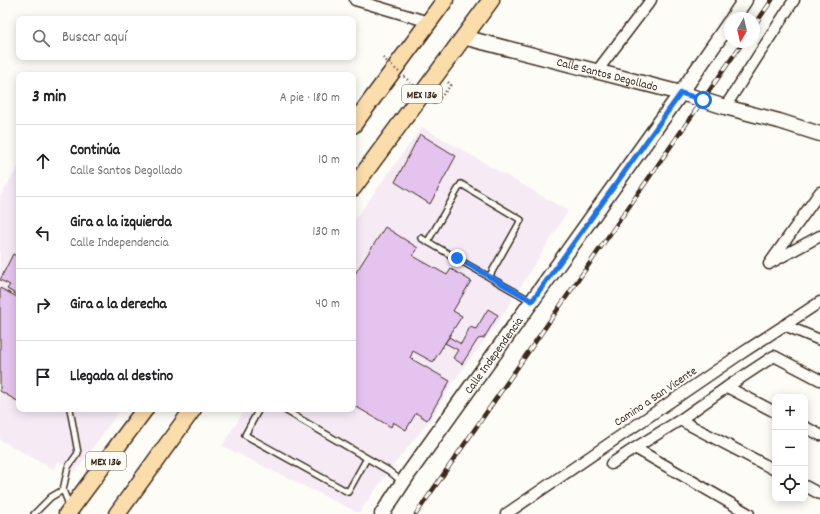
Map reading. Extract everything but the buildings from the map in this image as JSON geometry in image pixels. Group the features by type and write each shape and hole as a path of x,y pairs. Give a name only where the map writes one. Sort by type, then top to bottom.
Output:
{"main road":[{"name":"MEX 136","path":"356,121 445,0"},
{"name":"MEX 136","path":"356,184 491,0"},
{"path":"736,12 745,0"},
{"name":"Calle Independencia","path":"382,514 403,482 724,31"},
{"name":"Calle Santos Degollado","path":"463,37 681,93 819,133"},
{"name":"MEX 136","path":"69,512 143,412"},
{"path":"117,514 191,412"}],"street":[{"path":"355,0 429,22"},
{"path":"597,71 651,0"},
{"path":"725,106 794,0"},
{"path":"820,192 769,264 820,236"},
{"name":"Camino a San Vicente","path":"506,514 736,357 820,302"},
{"path":"784,325 820,340"},
{"path":"611,464 680,420 774,356 820,380"},
{"path":"727,387 772,410"},
{"path":"680,420 772,468"},
{"path":"808,429 820,435"},
{"path":"635,448 749,514"},
{"path":"808,488 820,494"}],"lane":[{"path":"428,241 461,184 521,220 489,277"},
{"path":"421,238 532,301"},
{"path":"69,512 64,490 68,467 78,453 71,412"},
{"path":"257,412 245,435 348,492 367,458"},
{"path":"288,412 389,471 403,482"},
{"path":"34,514 51,496 64,490"}],"path":[{"path":"382,58 435,104 451,85"}],"shaded area":[{"path":"422,127 568,211 499,321 454,381 432,417 389,471 359,513 222,446 243,412 356,412 356,218"},
{"path":"16,170 16,412 119,412 75,472 59,461 53,469 0,440 0,197"}],"railway":[{"path":"760,17 772,0"},
{"path":"416,514 739,48"}],"route":[{"path":"457,258 532,301 681,93 703,100"}]}
